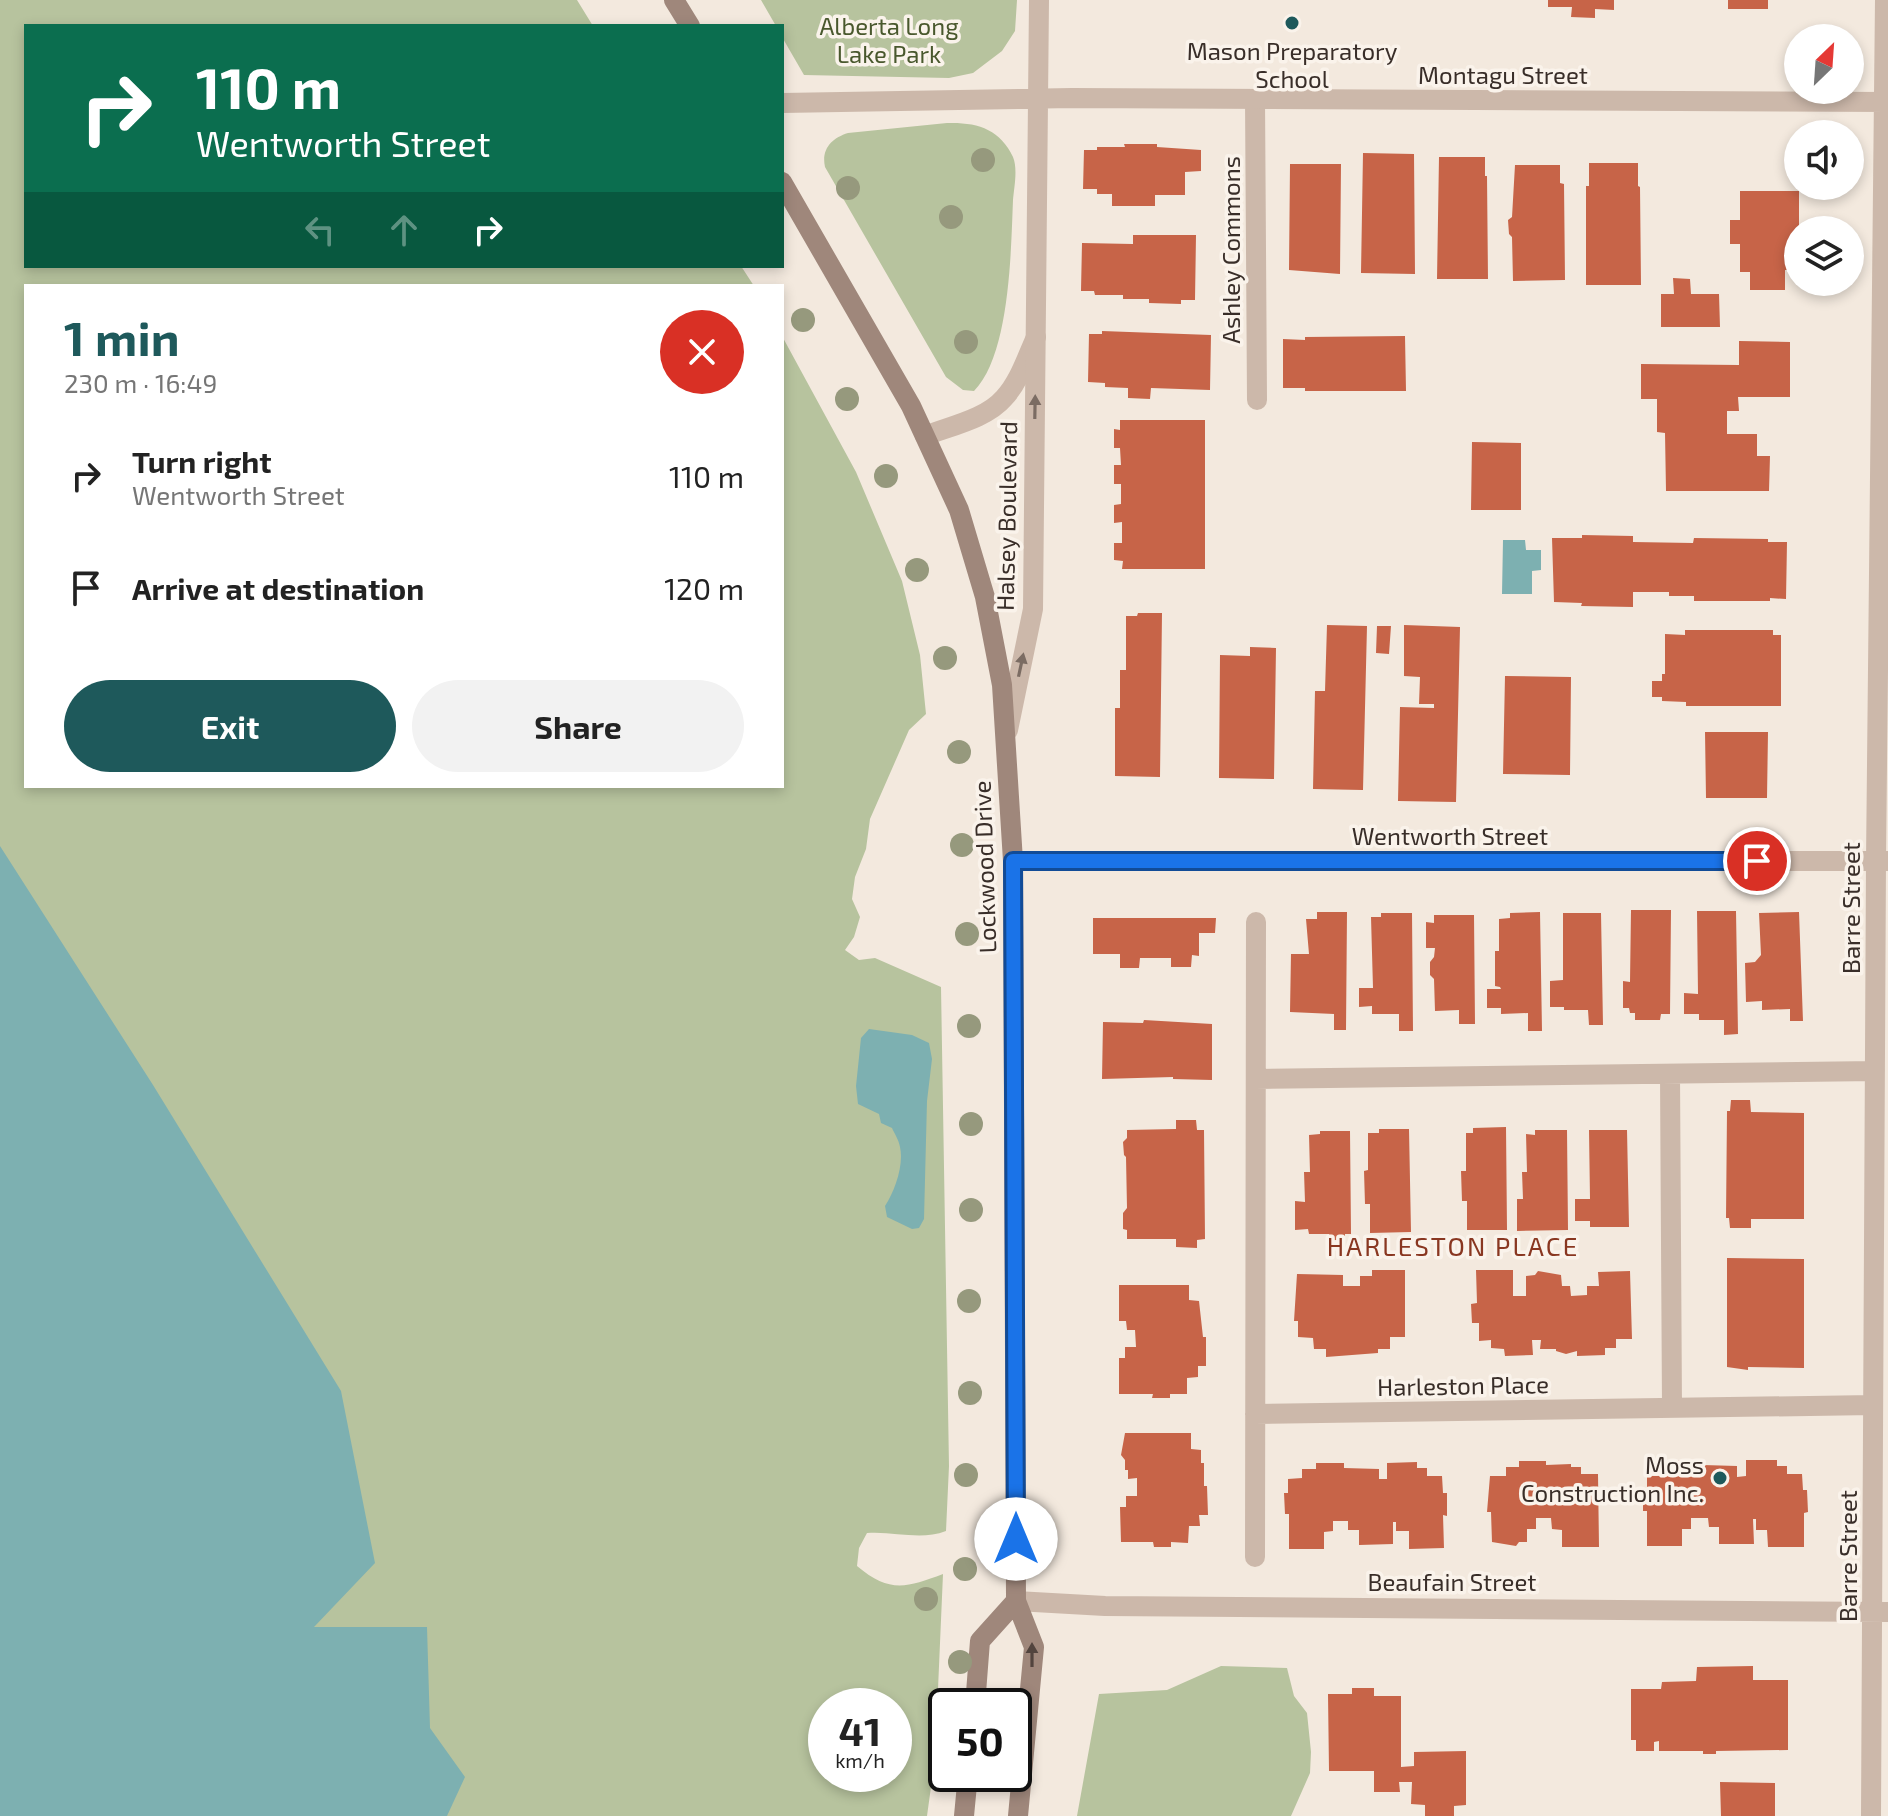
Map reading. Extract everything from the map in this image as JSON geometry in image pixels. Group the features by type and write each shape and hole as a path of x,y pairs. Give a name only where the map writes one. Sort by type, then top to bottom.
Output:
{"main road":[{"path":"674,0 689,24"},
{"name":"Lockwood Drive","path":"784,185 911,406 959,510 985,597 1002,685 1013,861 1016,1601 1034,1647 1018,1816"},
{"path":"976,1688 980,1641 1016,1601"},
{"path":"964,1816 966,1792"}],"street":[{"name":"Halsey Boulevard","path":"1006,742 1033,609 1039,0"},
{"name":"Barre Street","path":"1871,1816 1880,1612 1873,1405 1875,1071 1882,861 1885,0"},
{"name":"Montagu Street","path":"784,103 1039,98 1887,102"},
{"name":"Ashley Commons","path":"1255,99 1257,400"},
{"name":"Halsey Boulevard","path":"925,436 986,412 1004,399 1022,370 1036,337"},
{"name":"Wentworth Street","path":"1013,861 1882,861"},
{"path":"1255,1557 1256,922"},
{"path":"1256,1079 1875,1071"},
{"path":"1670,1074 1672,1408"},
{"name":"Harleston Place","path":"1255,1414 1873,1405"},
{"name":"Beaufain Street","path":"1016,1601 1105,1606 1880,1612"}],"green space":[{"path":"0,0 577,0 592,24 24,24 24,268 742,268 753,284 24,284 24,788 784,788 784,340 856,472 902,581 920,655 926,714 909,730 870,819 866,849 855,877 852,899 860,917 854,937 845,950 859,960 875,958 941,987 949,1466 946,1531 917,1536 867,1533 859,1548 857,1566 879,1581 898,1585 943,1574 938,1688 928,1688 930,1792 927,1816 297,1816 0,1031"},
{"name":"Alberta Long Lake Park","path":"761,0 1017,0 1015,31 1002,51 973,73 949,78 804,75 784,40 784,24 775,24"},
{"path":"947,123 978,126 994,134 1008,147 1015,167 1009,273 1002,328 986,375 974,391 963,390 946,377 824,161 829,145 848,133"},
{"path":"1221,1666 1287,1668 1294,1696 1307,1713 1311,1752 1310,1773 1291,1816 1077,1816 1099,1694 1167,1690"}],"water":[{"path":"1503,540 1525,540 1526,550 1541,550 1541,570 1532,571 1532,594 1502,594"},
{"path":"0,846 153,1085 341,1391 375,1563 314,1627 427,1627 430,1728 465,1777 447,1816 0,1816"},
{"path":"869,1029 912,1035 929,1043 932,1059 927,1101 924,1219 919,1228 912,1229 887,1217 885,1206 900,1170 899,1144 892,1128 881,1123 879,1114 858,1104 856,1086 861,1038"}],"building":[{"path":"1548,0 1614,0 1614,10 1595,9 1595,18 1571,17 1572,7 1548,7"},
{"path":"1728,0 1768,0 1768,9 1728,9"},
{"path":"1124,144 1157,144 1157,147 1201,150 1201,171 1185,172 1185,195 1155,195 1155,206 1112,206 1112,194 1097,194 1097,189 1083,189 1084,150 1125,147"},
{"path":"1363,153 1414,154 1415,274 1361,273"},
{"path":"1439,157 1485,157 1488,279 1437,279"},
{"path":"1589,163 1638,163 1641,285 1586,285 1586,186 1589,186"},
{"path":"1290,164 1341,164 1340,274 1289,270"},
{"path":"1515,165 1560,165 1560,183 1564,184 1565,280 1513,281 1512,237 1508,220 1512,217"},
{"path":"1740,191 1784,191 1784,200 1799,200 1799,216 1784,216 1784,290 1750,290 1750,272 1740,272 1740,244 1730,244 1730,220 1740,220"},
{"path":"1133,235 1196,235 1195,300 1181,300 1181,304 1149,303 1149,299 1123,299 1123,295 1095,295 1094,291 1081,291 1082,243 1133,244"},
{"path":"1673,278 1690,279 1691,294 1719,294 1720,327 1661,327 1661,294 1674,294"},
{"path":"1102,331 1211,335 1210,390 1151,388 1150,399 1128,398 1128,388 1105,387 1105,383 1088,382 1089,334 1102,334"},
{"path":"1405,336 1406,391 1305,391 1305,388 1283,388 1283,339"},
{"path":"1739,341 1790,342 1790,397 1738,397 1739,411 1727,411 1727,434 1757,434 1757,456 1770,456 1769,491 1666,491 1665,433 1657,432 1657,399 1641,399 1641,364 1739,365"},
{"path":"1120,420 1205,420 1205,569 1122,569 1123,561 1114,560 1114,543 1122,543 1122,522 1114,523 1114,505 1121,504 1121,484 1114,484 1114,465 1121,465 1120,448 1114,448 1114,429 1120,430"},
{"path":"1472,442 1521,443 1521,510 1471,510"},
{"path":"1582,535 1633,536 1633,542 1693,543 1694,538 1787,542 1786,599 1694,601 1694,596 1669,596 1669,592 1633,592 1633,607 1554,602 1552,538 1582,538"},
{"path":"1138,613 1162,613 1160,777 1115,776 1115,708 1120,708 1120,670 1126,670 1126,616 1137,616"},
{"path":"1327,625 1367,626 1363,790 1313,789 1315,691 1325,691"},
{"path":"1404,625 1460,627 1456,802 1398,801 1400,707 1434,708 1434,704 1419,704 1420,677 1404,676"},
{"path":"1377,626 1391,626 1389,654 1376,653"},
{"path":"1685,630 1773,630 1773,635 1781,635 1781,706 1686,706 1686,702 1662,701 1662,697 1652,697 1652,681 1662,681 1662,674 1665,674 1665,634 1685,635"},
{"path":"1250,647 1276,648 1274,779 1219,778 1220,655 1250,656"},
{"path":"1505,676 1571,677 1570,775 1503,774"},
{"path":"1705,732 1768,732 1767,798 1706,798"},
{"path":"1631,910 1671,910 1670,1014 1661,1014 1660,1020 1635,1020 1635,1013 1623,1008 1623,981 1630,982"},
{"path":"1697,911 1736,911 1738,1034 1724,1035 1724,1020 1699,1020 1699,1014 1684,1014 1684,993 1698,994"},
{"path":"1317,912 1347,912 1346,1030 1334,1030 1334,1014 1290,1012 1291,954 1309,954 1306,919 1317,919"},
{"path":"1540,912 1542,1031 1528,1031 1528,1013 1501,1014 1501,1008 1487,1008 1487,989 1501,989 1495,986 1499,919 1510,918 1510,913"},
{"path":"1799,912 1803,1021 1790,1021 1790,1009 1762,1010 1762,1001 1746,1002 1745,963 1755,962 1761,955 1759,913"},
{"path":"1381,913 1412,913 1413,1031 1399,1031 1399,1014 1372,1014 1372,1006 1359,1007 1359,988 1373,988 1371,917 1381,917"},
{"path":"1563,913 1601,913 1603,1025 1589,1025 1588,1010 1550,1007 1550,981 1563,980"},
{"path":"1434,915 1474,915 1475,1024 1459,1024 1459,1010 1435,1011 1430,962 1435,948 1426,948 1426,922 1434,923"},
{"path":"1093,918 1216,918 1215,933 1199,933 1199,956 1192,955 1191,967 1171,967 1171,958 1140,958 1139,968 1120,968 1120,954 1093,954"},
{"path":"1144,1020 1212,1024 1212,1080 1173,1077 1102,1079 1103,1022 1143,1023"},
{"path":"1731,1100 1750,1100 1751,1112 1804,1113 1804,1219 1751,1219 1751,1228 1730,1228 1729,1218 1726,1218 1727,1111 1730,1111"},
{"path":"1176,1120 1196,1120 1197,1130 1204,1130 1205,1239 1197,1240 1197,1248 1176,1247 1176,1239 1127,1239 1127,1230 1123,1229 1123,1213 1127,1208 1123,1142 1127,1138 1127,1130 1176,1129"},
{"path":"1506,1127 1507,1230 1467,1230 1467,1201 1462,1201 1461,1171 1466,1171 1466,1133 1473,1133 1473,1128"},
{"path":"1379,1129 1409,1129 1411,1232 1370,1233 1370,1204 1365,1204 1364,1171 1368,1170 1368,1133 1379,1133"},
{"path":"1535,1130 1567,1130 1568,1230 1517,1231 1517,1199 1523,1199 1522,1172 1527,1172 1526,1134 1535,1135"},
{"path":"1589,1130 1627,1130 1629,1227 1590,1227 1590,1221 1575,1221 1575,1199 1590,1199"},
{"path":"1320,1131 1350,1131 1351,1234 1345,1234 1345,1240 1330,1240 1329,1234 1309,1234 1308,1229 1295,1230 1295,1201 1305,1202 1304,1172 1310,1172 1309,1135 1320,1134"},
{"path":"1727,1258 1804,1259 1804,1368 1748,1367 1748,1370 1727,1367"},
{"path":"1372,1270 1405,1270 1405,1337 1390,1337 1390,1349 1378,1349 1378,1353 1326,1357 1326,1349 1314,1349 1313,1338 1298,1337 1298,1321 1294,1321 1297,1274 1343,1275 1343,1286 1360,1286 1360,1276 1372,1276"},
{"path":"1476,1270 1513,1270 1513,1296 1526,1296 1526,1276 1535,1275 1538,1271 1561,1275 1562,1286 1570,1286 1571,1296 1587,1295 1587,1286 1599,1286 1598,1272 1630,1271 1632,1339 1616,1339 1616,1348 1605,1348 1605,1355 1577,1356 1577,1351 1566,1354 1556,1349 1540,1349 1541,1340 1532,1340 1533,1355 1505,1356 1504,1349 1491,1348 1491,1340 1479,1341 1479,1323 1472,1323 1471,1304 1477,1303"},
{"path":"1119,1285 1189,1285 1189,1300 1199,1301 1203,1337 1206,1337 1206,1366 1198,1366 1198,1377 1187,1378 1187,1394 1152,1398 1153,1394 1119,1394 1119,1358 1125,1358 1125,1347 1136,1347 1135,1330 1127,1330 1126,1321 1119,1321"},
{"path":"1125,1433 1191,1433 1191,1449 1201,1450 1208,1515 1199,1515 1200,1526 1189,1526 1188,1543 1171,1542 1171,1547 1154,1547 1153,1542 1121,1542 1120,1507 1126,1507 1126,1496 1137,1496 1137,1478 1128,1479 1128,1470 1125,1470 1125,1460 1121,1455"},
{"path":"1675,1460 1702,1460 1703,1465 1737,1466 1737,1477 1746,1476 1746,1460 1777,1460 1777,1466 1787,1466 1787,1474 1802,1474 1803,1490 1807,1490 1808,1512 1804,1513 1804,1547 1768,1547 1767,1530 1756,1530 1756,1519 1753,1519 1754,1544 1719,1544 1719,1527 1709,1527 1708,1518 1691,1518 1691,1529 1682,1529 1682,1546 1647,1546 1647,1511 1643,1511 1643,1490 1647,1490 1647,1476 1661,1476 1660,1466 1675,1466"},
{"path":"1519,1461 1546,1461 1546,1465 1571,1464 1571,1467 1581,1467 1581,1474 1598,1474 1599,1547 1562,1547 1562,1530 1552,1529 1551,1518 1536,1518 1536,1529 1527,1529 1527,1542 1519,1542 1516,1546 1492,1542 1491,1512 1487,1512 1490,1476 1506,1476 1506,1467 1519,1467"},
{"path":"1417,1462 1417,1468 1427,1468 1427,1476 1442,1476 1443,1493 1447,1493 1447,1516 1443,1515 1444,1548 1409,1549 1409,1531 1396,1531 1396,1522 1393,1522 1393,1544 1359,1545 1359,1530 1348,1530 1348,1521 1333,1521 1333,1531 1324,1532 1324,1549 1289,1549 1289,1514 1285,1514 1284,1493 1288,1493 1288,1479 1302,1478 1302,1469 1316,1469 1316,1463 1344,1463 1344,1468 1379,1469 1379,1479 1387,1479 1387,1463"},
{"path":"1753,1666 1753,1680 1788,1680 1788,1750 1716,1751 1716,1754 1659,1751 1659,1741 1654,1742 1654,1751 1636,1751 1636,1740 1631,1740 1631,1689 1661,1689 1662,1682 1696,1681 1697,1667"},
{"path":"1352,1688 1374,1688 1374,1696 1401,1696 1401,1767 1414,1766 1414,1752 1466,1751 1466,1805 1454,1806 1454,1816 1425,1816 1425,1805 1411,1804 1412,1782 1399,1782 1400,1792 1374,1792 1374,1771 1329,1771 1328,1694 1352,1694"},
{"path":"1720,1782 1775,1783 1775,1816 1721,1816"}],"place":[{"name":"Mason Preparatory School","path":"1292,23"},
{"name":"Moss Construction Inc.","path":"1720,1478"}],"district":[{"name":"HARLESTON PLACE","path":"1453,1245"}],"route":[{"path":"1016,1539 1013,861 1757,861"}]}
